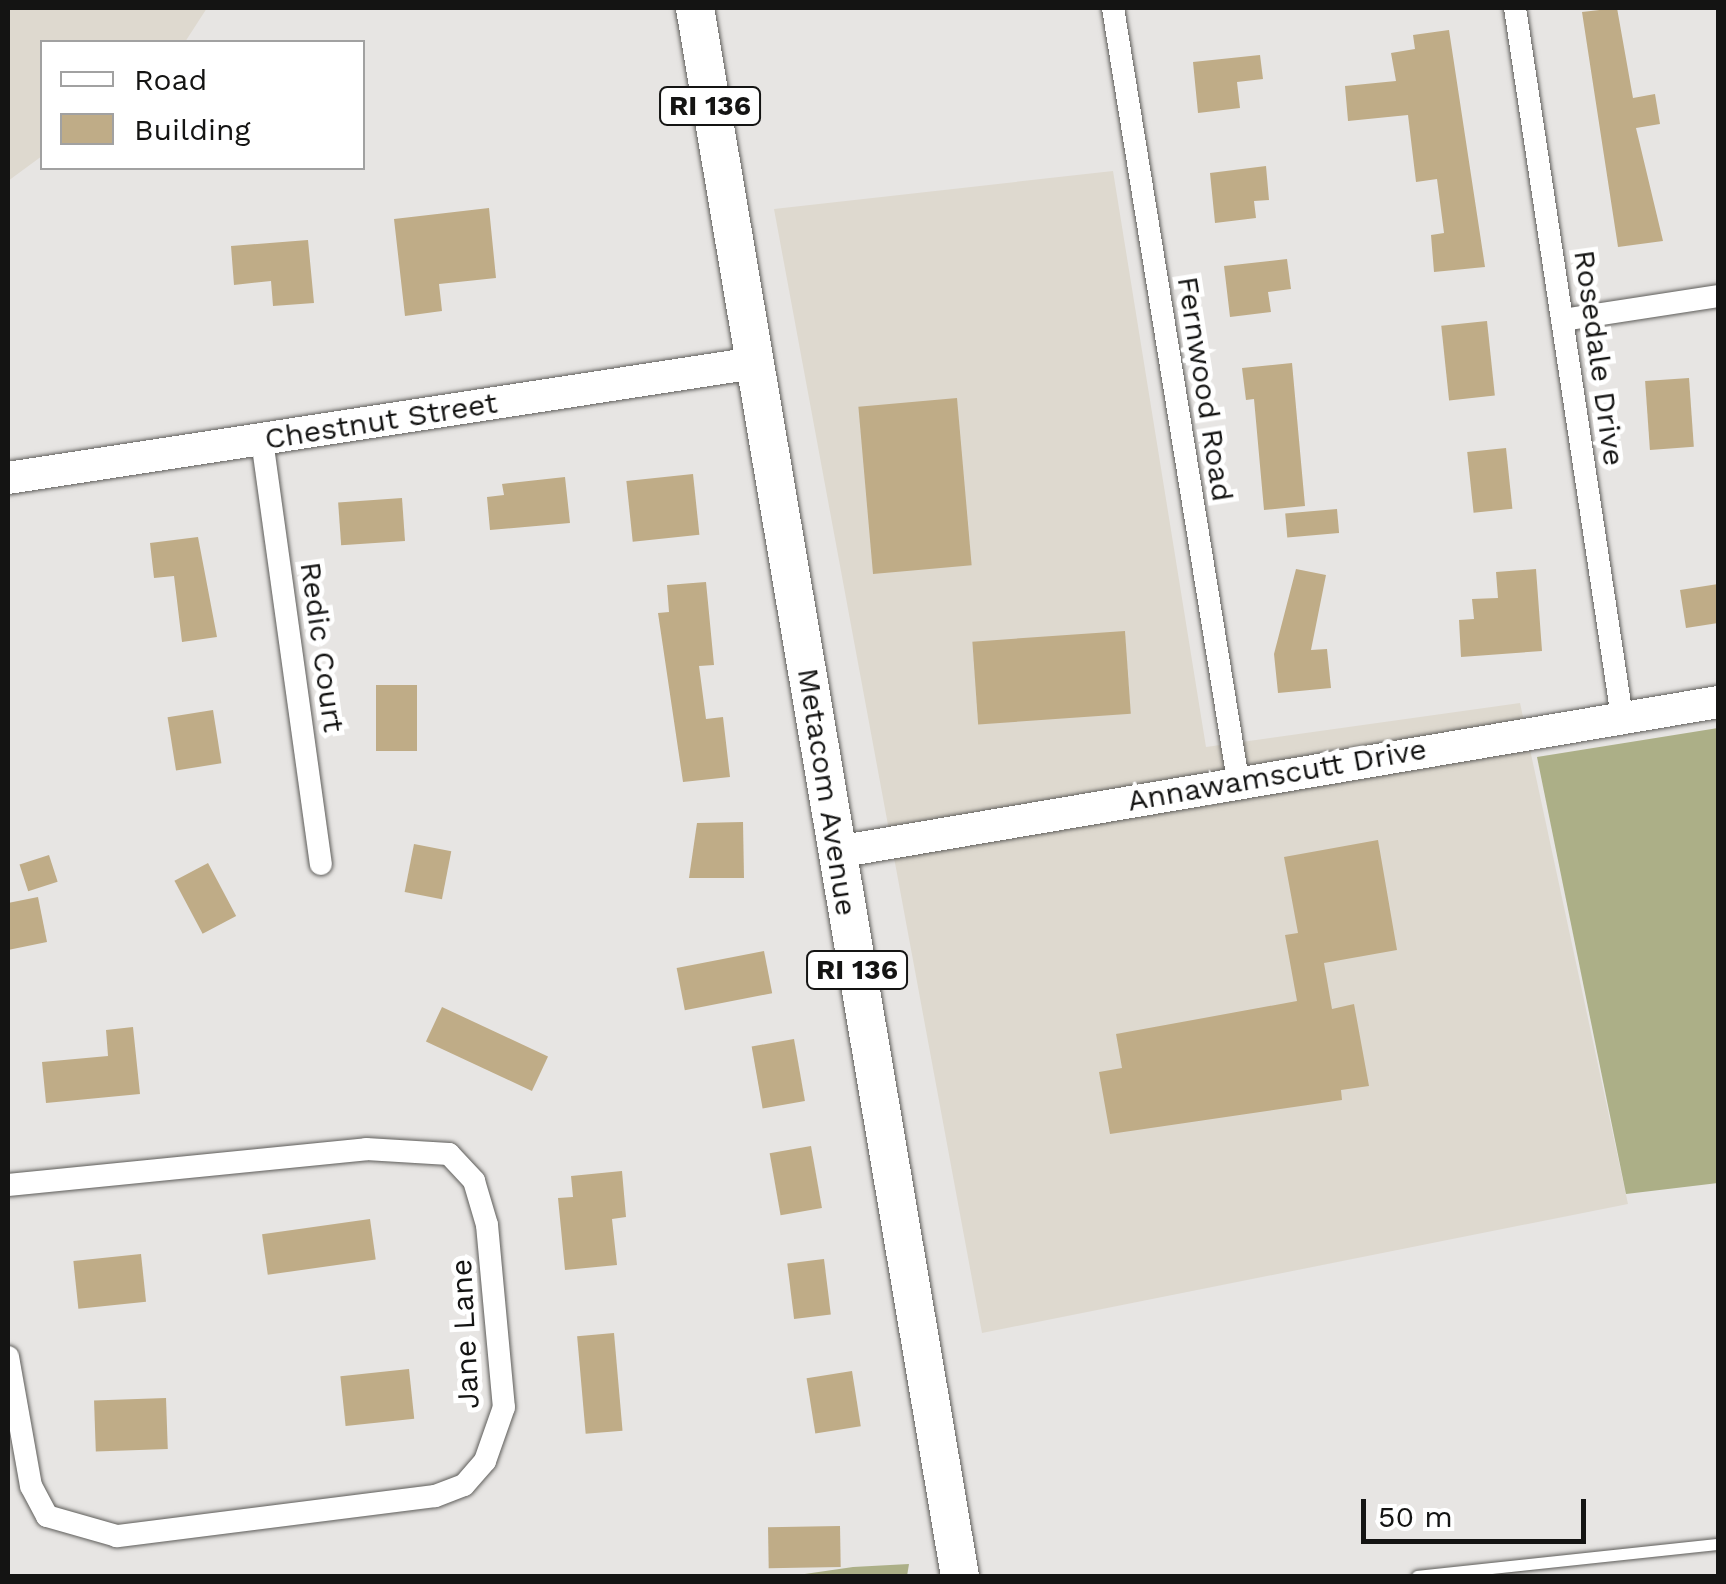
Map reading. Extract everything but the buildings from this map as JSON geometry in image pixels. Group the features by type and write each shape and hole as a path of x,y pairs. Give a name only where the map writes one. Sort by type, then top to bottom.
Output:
{"main road":[{"name":"Metacom Avenue","path":"695,8 960,1576"}],"street":[{"name":"Fernwood Road","path":"1112,8 1238,781"},
{"name":"Rosedale Drive","path":"1515,8 1622,717"},
{"path":"1562,320 1718,296"},
{"name":"Chestnut Street","path":"8,478 754,364"},
{"name":"Redic Court","path":"262,440 322,864"},
{"name":"Annawamscutt Drive","path":"837,852 1718,702"},
{"name":"Jane Lane","path":"8,1185 366,1149 450,1154 474,1180 488,1225 504,1406 485,1461 464,1485 435,1496 117,1536 66,1529 47,1516 30,1486 8,1357"}],"lane":[{"path":"1418,1576 1718,1544"}],"shaded area":[{"path":"8,8 207,8 186,40 40,40 40,157 8,181"},
{"path":"1113,171 1206,747 1520,703 1628,1204 982,1333 774,209"}],"green space":[{"path":"1718,728 1718,1183 1626,1194 1537,757"},
{"path":"909,1564 907,1576 791,1576 853,1567"}]}
